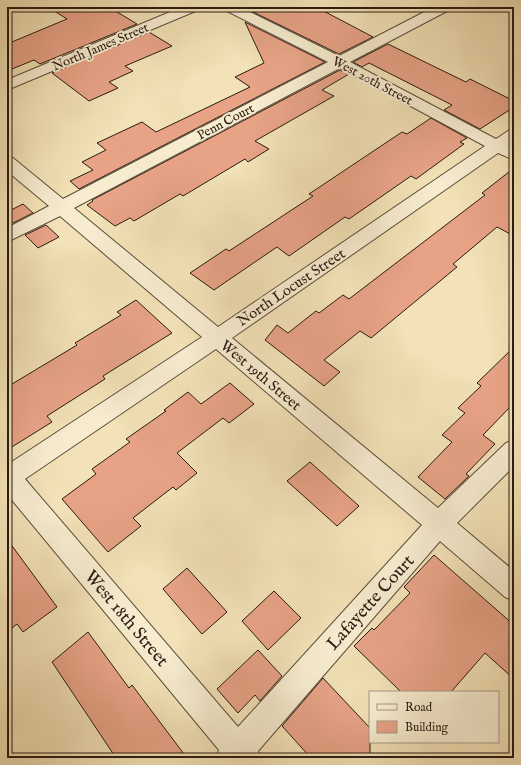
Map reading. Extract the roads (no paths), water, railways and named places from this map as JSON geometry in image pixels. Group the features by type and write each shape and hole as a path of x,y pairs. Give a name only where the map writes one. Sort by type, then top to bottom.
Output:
{"street":[{"name":"North James Street","path":"7,85 193,7"},
{"name":"West 20th Street","path":"230,7 338,61 506,150"},
{"name":"Penn Court","path":"7,236 338,61 444,7"},
{"name":"North Locust Street","path":"8,478 217,338 506,150 514,134"},
{"name":"West 19th Street","path":"7,162 514,588"},
{"name":"Lafayette Court","path":"238,755 439,524 514,450"},
{"name":"West 18th Street","path":"8,478 238,755"}]}
